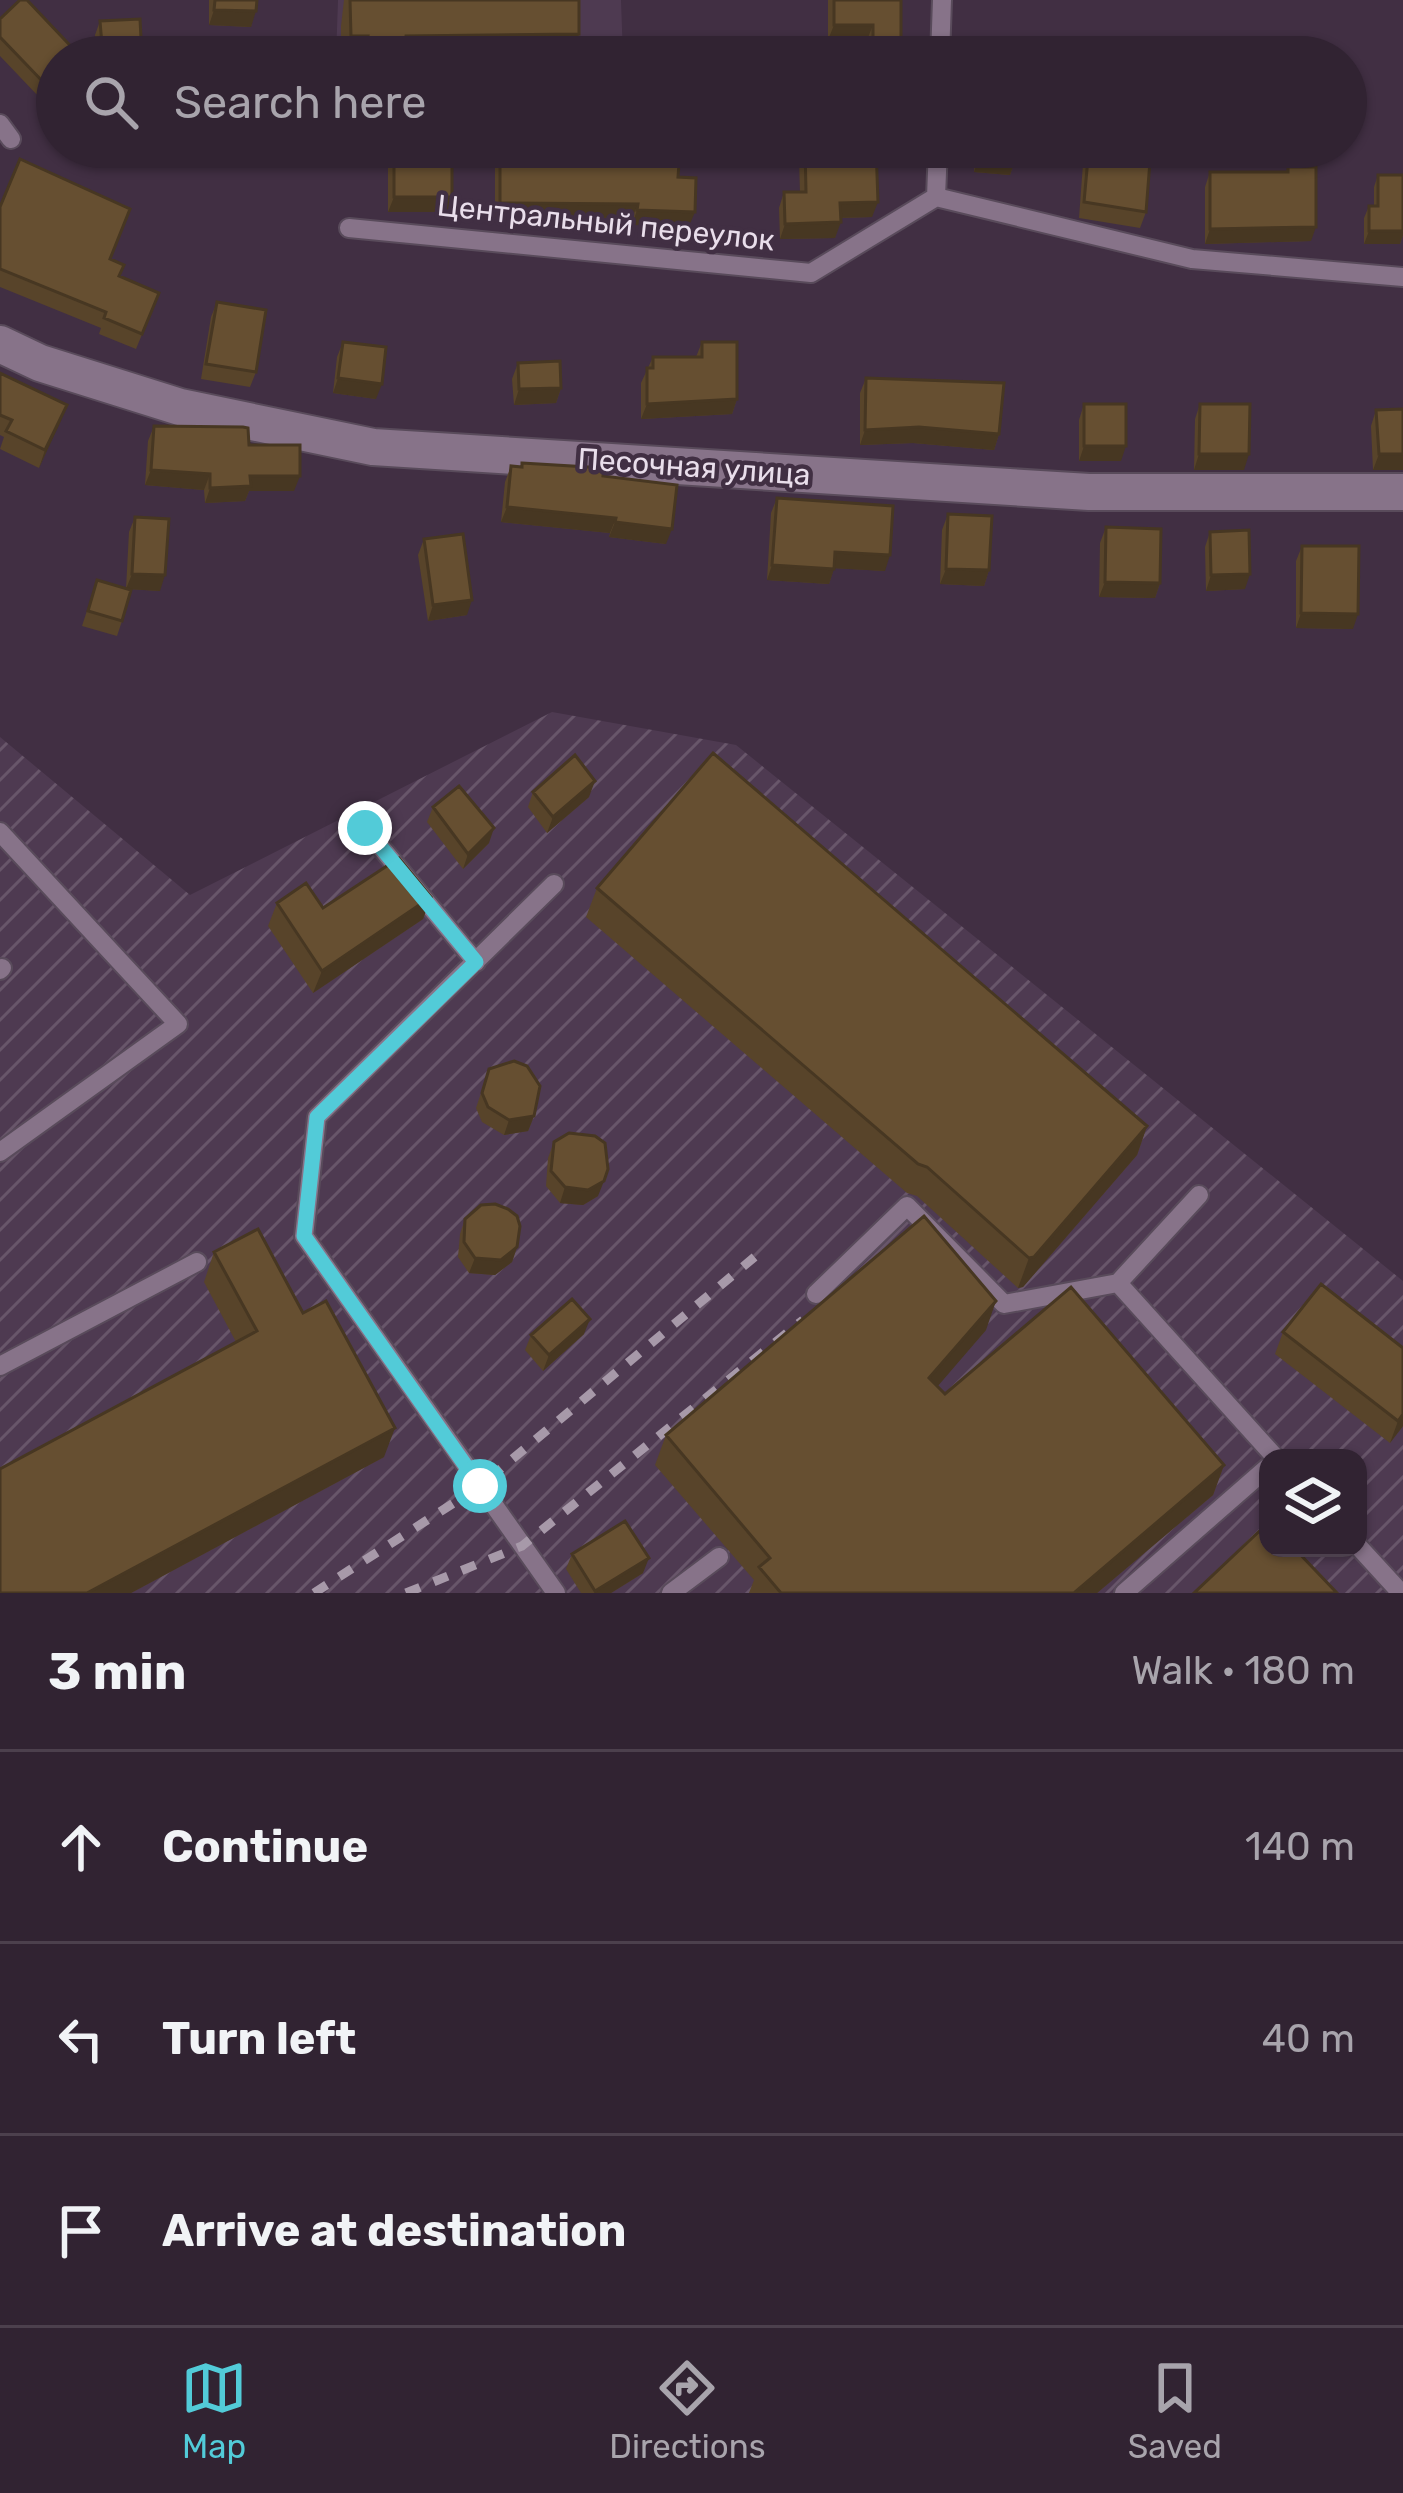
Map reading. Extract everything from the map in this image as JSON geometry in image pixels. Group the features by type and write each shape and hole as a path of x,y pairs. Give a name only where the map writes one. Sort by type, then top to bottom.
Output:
{"street":[{"name":"Песочная улица","path":"0,344 40,363 180,406 374,448 1088,492 1403,492"}],"lane":[{"path":"941,36 942,0"},
{"path":"937,168 936,197 1192,259 1403,277"},
{"name":"Центральный переулок","path":"350,228 811,273 936,197"},
{"path":"365,828 476,962"},
{"path":"0,832 178,1024 0,1152"},
{"path":"554,884 317,1117 304,1236 556,1593"},
{"path":"816,1294 907,1206 1004,1304 1118,1283 1199,1195"},
{"path":"0,1366 197,1262"},
{"path":"1118,1283 1268,1449"},
{"path":"1124,1593 1259,1474"},
{"path":"1367,1556 1401,1593"},
{"path":"671,1593 719,1557"}],"shaded area":[{"path":"338,0 621,0 622,36 337,36"},
{"path":"552,712 736,745 1403,1281 1403,1593 0,1593 0,737 190,895"}],"building":[{"path":"20,0 27,0 61,36 36,36 36,75 0,37 0,19"},
{"path":"215,0 257,0 256,11 214,10"},
{"path":"350,0 579,0 579,34 351,36"},
{"path":"834,0 901,0 901,36 873,36 873,25 834,25"},
{"path":"140,19 141,36 101,36 100,21"},
{"path":"20,159 130,209 110,259 124,265 119,276 159,293 142,334 104,318 106,312 0,269 0,207"},
{"path":"394,168 452,168 452,197 394,197"},
{"path":"500,168 679,168 678,177 696,178 695,212 637,210 638,204 500,203"},
{"path":"805,168 877,168 878,202 840,203 841,222 785,224 784,192 806,192"},
{"path":"1087,168 1149,168 1146,212 1084,202"},
{"path":"1288,168 1316,168 1316,227 1210,229 1210,172 1288,172"},
{"path":"1378,175 1403,175 1403,231 1369,231 1369,206 1378,206"},
{"path":"217,302 266,310 256,372 206,364"},
{"path":"343,342 386,347 382,384 338,378"},
{"path":"702,342 737,342 737,399 647,404 647,368 653,368 653,357 702,357"},
{"path":"560,361 561,388 519,389 518,363"},
{"path":"0,373 67,405 45,450 6,431 12,420 0,415"},
{"path":"866,378 1004,383 999,434 919,427 865,430"},
{"path":"1084,404 1126,404 1126,446 1084,446"},
{"path":"1200,404 1250,404 1249,454 1199,454"},
{"path":"1403,409 1403,454 1379,454 1376,410"},
{"path":"154,426 243,427 248,428 249,445 300,445 300,476 250,476 251,486 210,488 210,474 151,470"},
{"path":"522,463 604,468 603,476 677,485 672,529 507,507 511,466 522,467"},
{"path":"777,498 893,506 890,555 835,552 834,569 772,565"},
{"path":"948,514 992,516 989,570 946,569"},
{"path":"135,517 169,519 165,575 132,574"},
{"path":"1106,527 1161,529 1160,583 1105,582"},
{"path":"1249,530 1250,574 1211,575 1210,532"},
{"path":"463,534 472,600 433,605 424,539"},
{"path":"1302,546 1359,546 1358,614 1301,613"},
{"path":"97,580 131,590 122,621 88,611"},
{"path":"713,753 1147,1126 1034,1257 1029,1258 597,888"},
{"path":"575,755 595,781 553,817 533,792"},
{"path":"459,786 494,828 468,854 433,807"},
{"path":"399,858 431,897 322,971 277,903 306,883 323,908"},
{"path":"514,1061 527,1066 540,1086 534,1116 509,1120 488,1107 482,1093 489,1069"},
{"path":"569,1133 595,1136 605,1143 608,1169 604,1181 588,1190 565,1187 551,1171 554,1142"},
{"path":"495,1204 517,1216 517,1247 501,1260 475,1258 464,1242 465,1219 481,1205"},
{"path":"924,1216 996,1301 929,1378 945,1394 1071,1287 1224,1465 1074,1593 781,1593 759,1567 770,1558 666,1435"},
{"path":"258,1229 303,1313 326,1301 395,1428 87,1593 0,1593 0,1469 257,1331 214,1252"},
{"path":"1321,1284 1403,1348 1403,1414 1398,1421 1283,1332"},
{"path":"572,1299 590,1319 549,1355 531,1335"},
{"path":"625,1521 649,1558 595,1591 572,1554"},
{"path":"1259,1532 1259,1557 1303,1557 1337,1593 1194,1593"}],"railway":[{"path":"314,1593 480,1486 763,1250"},
{"path":"406,1593 522,1546 803,1320"}],"route":[{"path":"365,828 476,962 317,1117 304,1236 480,1486"}]}
